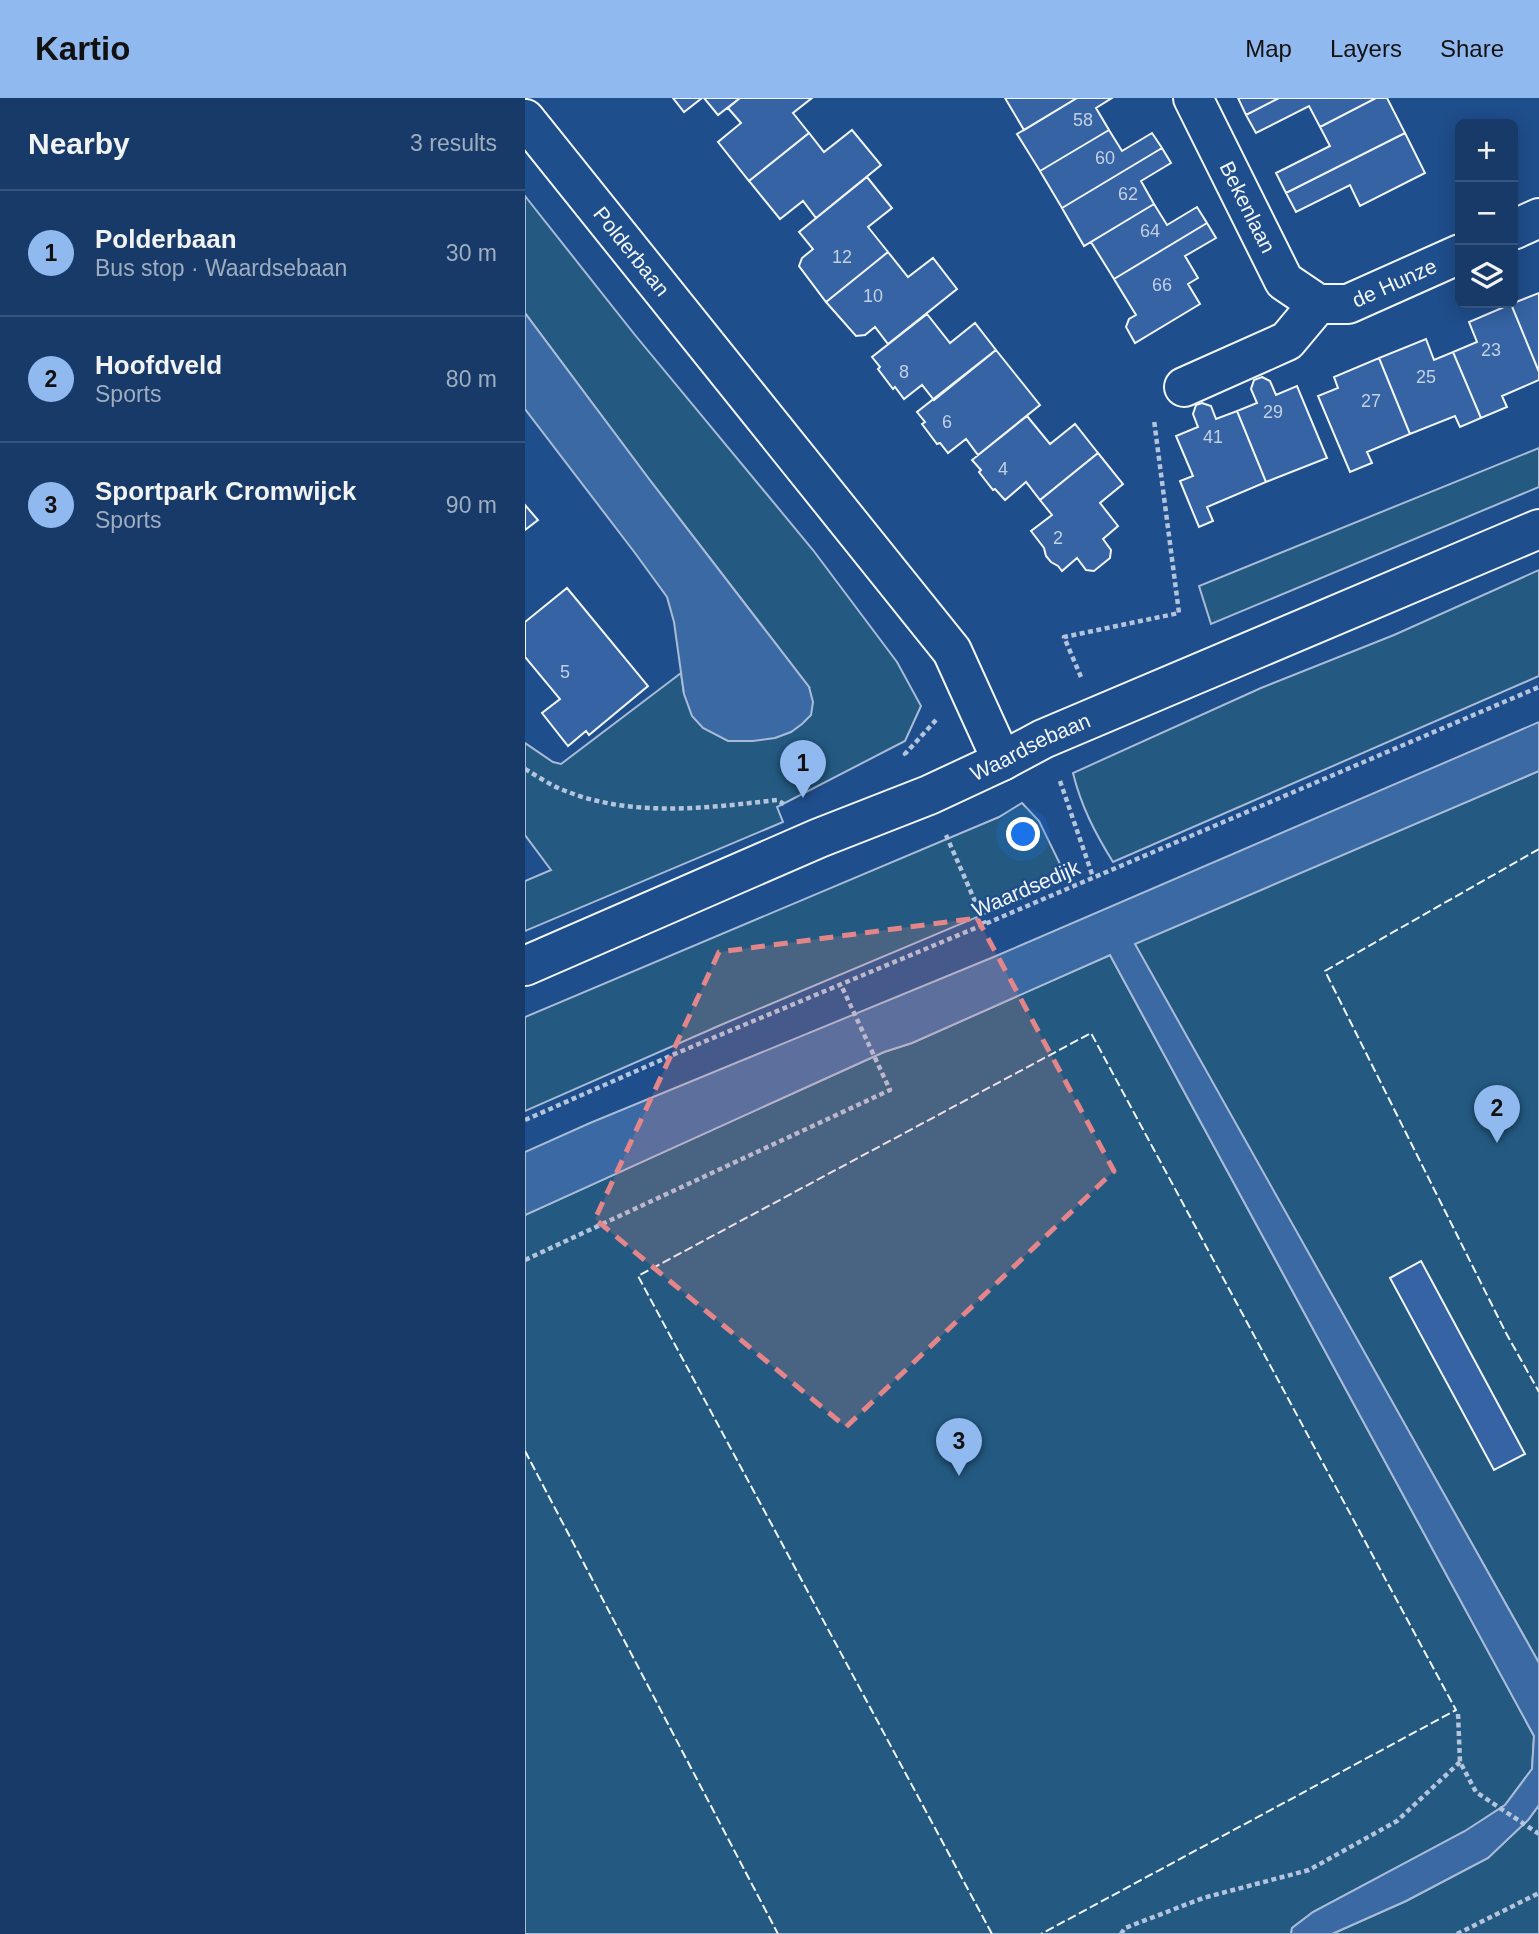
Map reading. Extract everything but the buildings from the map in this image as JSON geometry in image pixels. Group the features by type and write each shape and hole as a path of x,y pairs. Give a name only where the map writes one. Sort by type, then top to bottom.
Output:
{"street":[{"name":"Bekenlaan","path":"1193,98 1284,281 1318,304"},
{"name":"Polderbaan","path":"527,124 952,651 1002,761"},
{"path":"1518,228 1539,218"},
{"name":"de Hunze","path":"1318,304 1348,304 1455,256"},
{"path":"1184,387 1287,341 1318,304"},
{"name":"Waardsebaan","path":"525,966 819,838 929,795 1043,739 1539,530"}],"path":[{"path":"1098,716 1064,637 1179,613 1153,408 1184,387"},
{"name":"Waardsedijk","path":"525,1119 1539,687"},
{"path":"1043,739 1093,877"},
{"path":"525,769 563,790 622,807 701,808 777,800 792,809"},
{"path":"929,795 985,923"},
{"path":"525,1260 890,1090 841,985"},
{"path":"1458,1714 1460,1762 1476,1792 1539,1834"},
{"path":"1121,1934 1125,1928 1203,1898 1309,1870 1397,1821 1460,1762"},
{"path":"1457,1934 1539,1893"}],"highlighted area":[{"path":"977,918 1114,1171 846,1427 595,1219 719,952"}],"shaded area":[{"path":"525,196 635,335 813,550 897,662 921,706 905,741 777,807 783,822 525,931 525,881 551,870 525,835 525,743 553,762 561,764 681,673 684,694 809,687 525,313"},
{"path":"525,313 809,687 813,702 811,715 791,732 775,738 728,741 703,728 692,716 684,694 674,622 667,597 525,409"},
{"path":"1539,448 1539,487 1211,624 1199,586"},
{"path":"1539,570 1539,676 1113,862 1089,819 1073,773 1261,688 1394,635"},
{"path":"1539,722 1539,771 1135,944 1539,1663 1539,1805 1528,1820 1488,1858 1406,1901 1332,1934 1291,1934 1292,1928 1313,1912 1465,1831 1505,1805 1532,1769 1534,1736 1110,955 912,1043 884,1052 525,1215 525,1152 996,956"},
{"path":"1539,771 1539,1663 1134,943"},
{"path":"1022,803 1039,821 1063,870 1065,880 723,1024 525,1111 525,1017 999,817"},
{"path":"1110,955 1534,1736 1532,1769 1505,1805 1466,1831 1313,1912 1292,1928 1291,1934 525,1934 525,1215 884,1052 912,1043"},
{"path":"1539,1805 1539,1934 1332,1934 1406,1901 1488,1858 1528,1820"}],"fence":[{"path":"1539,849 1325,971 1506,1333 1539,1392"},
{"path":"992,1934 638,1276 1091,1033 1456,1710 1041,1934"},
{"path":"525,1451 778,1934"}],"place":[{"name":"Polderbaan","path":"803,798"},
{"name":"Hoofdveld","path":"1497,1143"},
{"name":"Sportpark Cromwijck","path":"959,1476"}]}
